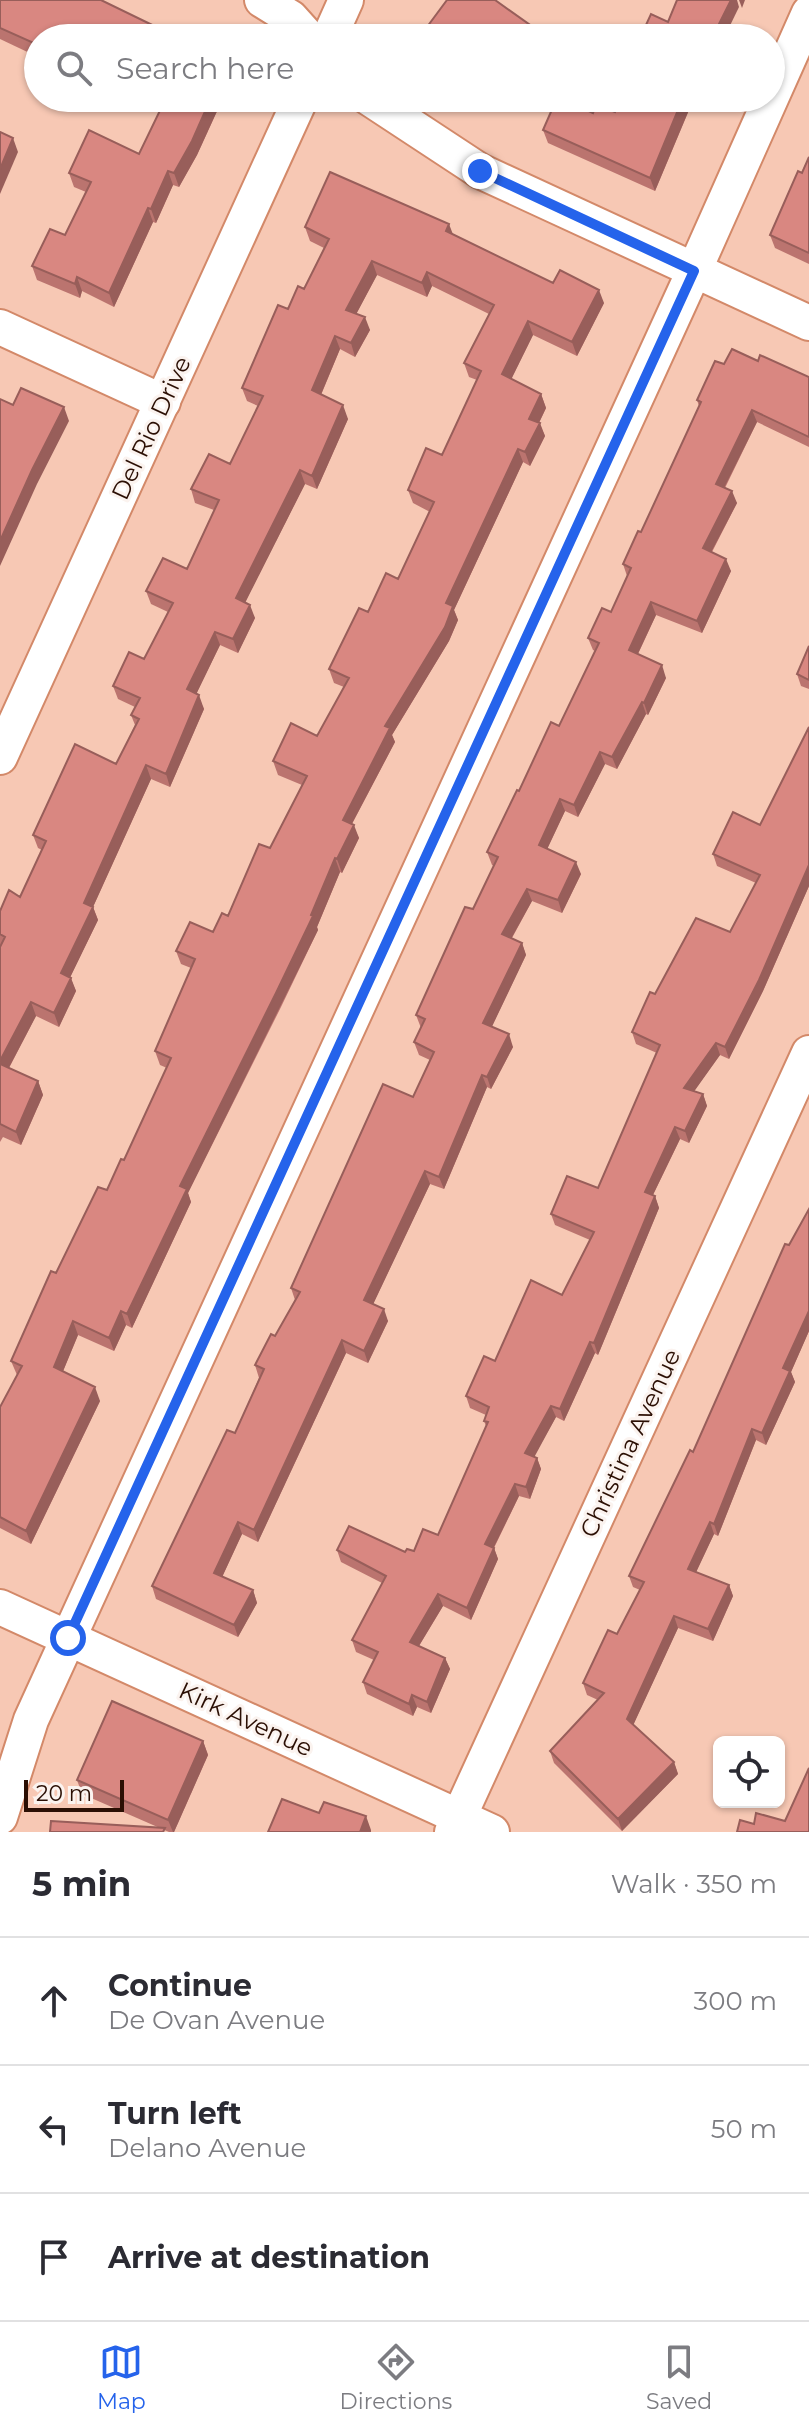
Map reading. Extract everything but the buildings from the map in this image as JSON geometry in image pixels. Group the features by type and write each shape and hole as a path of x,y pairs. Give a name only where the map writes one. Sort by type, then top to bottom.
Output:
{"street":[{"path":"262,0 296,24"},
{"path":"335,24 346,0"},
{"path":"785,67 809,13"},
{"name":"Del Rio Drive","path":"0,757 295,112"},
{"path":"390,112 480,171 809,323"},
{"path":"0,1817 31,1720 765,112"},
{"path":"0,327 163,402"},
{"name":"Christina Avenue","path":"455,1824 809,1053"},
{"name":"Kirk Avenue","path":"0,1607 455,1824 492,1832"}],"route":[{"path":"68,1638 694,271 480,171"}]}
